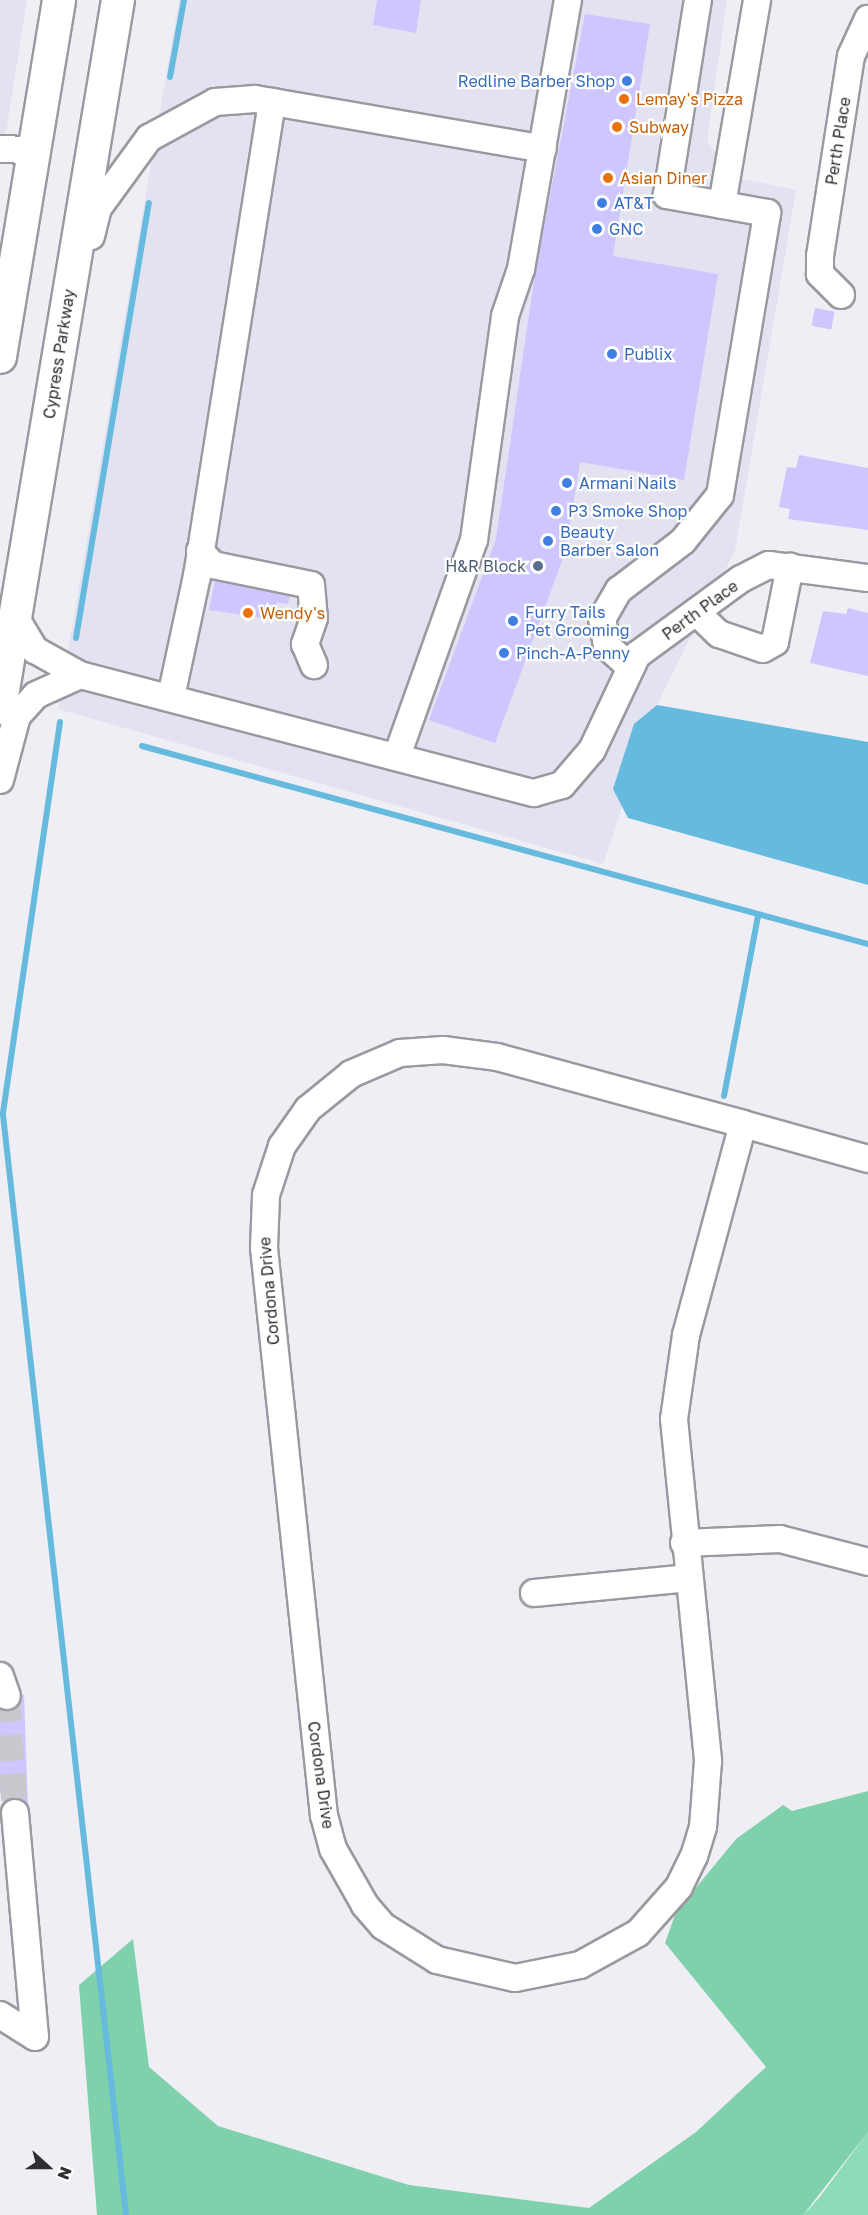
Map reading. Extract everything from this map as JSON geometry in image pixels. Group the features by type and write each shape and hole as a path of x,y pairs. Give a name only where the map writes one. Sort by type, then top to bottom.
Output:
{"main road":[{"path":"0,357 60,0"},
{"name":"Cypress Parkway","path":"0,708 118,0"}],"street":[{"path":"398,756 474,540 505,316 521,269 568,0"},
{"path":"628,665 607,646 602,634 609,602 699,525 725,477 767,213 667,195 698,0"},
{"path":"722,205 757,0"},
{"name":"Perth Place","path":"841,295 820,274 820,255 851,56 868,19"},
{"path":"39,472 54,442 98,208 121,169 149,138 180,117 215,102 272,102 543,149"},
{"path":"171,697 200,551 272,102"},
{"path":"0,149 34,150"},
{"path":"200,551 213,566 311,585 314,618 305,644 314,665"},
{"name":"Perth Place","path":"15,617 35,650 80,675 534,793 562,785 592,750 628,665 741,579 769,566 790,566 868,578"},
{"path":"696,612 719,634 763,650 775,642 790,566"},
{"path":"0,780 17,716 36,695 80,675"},
{"name":"Cordona Drive","path":"743,1124 676,1377 674,1419 708,1793 694,1856 659,1912 599,1957 560,1972 515,1978 437,1960 383,1926 349,1883 324,1816 264,1217 279,1153 308,1109 351,1074 400,1053 443,1050 497,1057 743,1124 868,1159"},
{"path":"684,1543 780,1539 868,1563"},
{"path":"534,1593 689,1578"},
{"path":"0,2015 35,2037 13,1837"}],"shaded area":[{"path":"0,0 27,0 5,139 0,138"},
{"path":"179,0 727,0 707,141 734,177 796,190 735,551 719,582 620,659 578,755 599,763 645,663 696,626 657,705 603,864 58,709"}],"green space":[{"path":"868,1791 868,2132 803,2215 97,2215 79,1985 133,1939 149,2067 218,2126 409,2185 589,2208 696,2132 766,2067 665,1943 676,1912 736,1839 783,1805 792,1811"},
{"path":"868,2132 868,2215 803,2215 819,2198"}],"water":[{"path":"657,705 868,742 868,885 628,818 613,789 634,724"}],"building":[{"path":"377,0 421,0 416,33 373,25"},
{"path":"585,14 650,24 613,256 718,274 684,480 580,462 566,550 495,743 429,720 496,539 535,274"},
{"path":"815,308 835,312 831,329 812,326"},
{"path":"799,455 868,468 868,530 788,519 790,509 779,507 787,467 796,468"},
{"path":"215,581 290,596 288,604 277,602 275,620 209,610"},
{"path":"848,608 868,613 868,676 810,663 823,611 846,614"},
{"path":"24,1695 28,1808 14,1798 4,1804 0,1791 0,1709 12,1710"}],"waterway":[{"path":"170,77 184,0"},
{"path":"76,638 149,203"},
{"path":"60,722 3,1115 126,2215"},
{"path":"142,746 868,944"},
{"path":"724,1096 758,916"}],"tunnel":[{"path":"7,1696 15,1813"}],"place":[{"name":"Redline Barber Shop","path":"627,81"},
{"name":"Lemay's Pizza","path":"624,99"},
{"name":"Subway","path":"617,127"},
{"name":"Asian Diner","path":"608,178"},
{"name":"AT&T","path":"602,203"},
{"name":"GNC","path":"597,229"},
{"name":"Publix","path":"612,354"},
{"name":"Armani Nails","path":"567,483"},
{"name":"P3 Smoke Shop","path":"556,511"},
{"name":"Beauty Barber Salon","path":"548,541"},
{"name":"H&R Block","path":"538,566"},
{"name":"Wendy's","path":"248,613"},
{"name":"Furry Tails Pet Grooming","path":"513,621"},
{"name":"Pinch-A-Penny","path":"504,653"}]}
